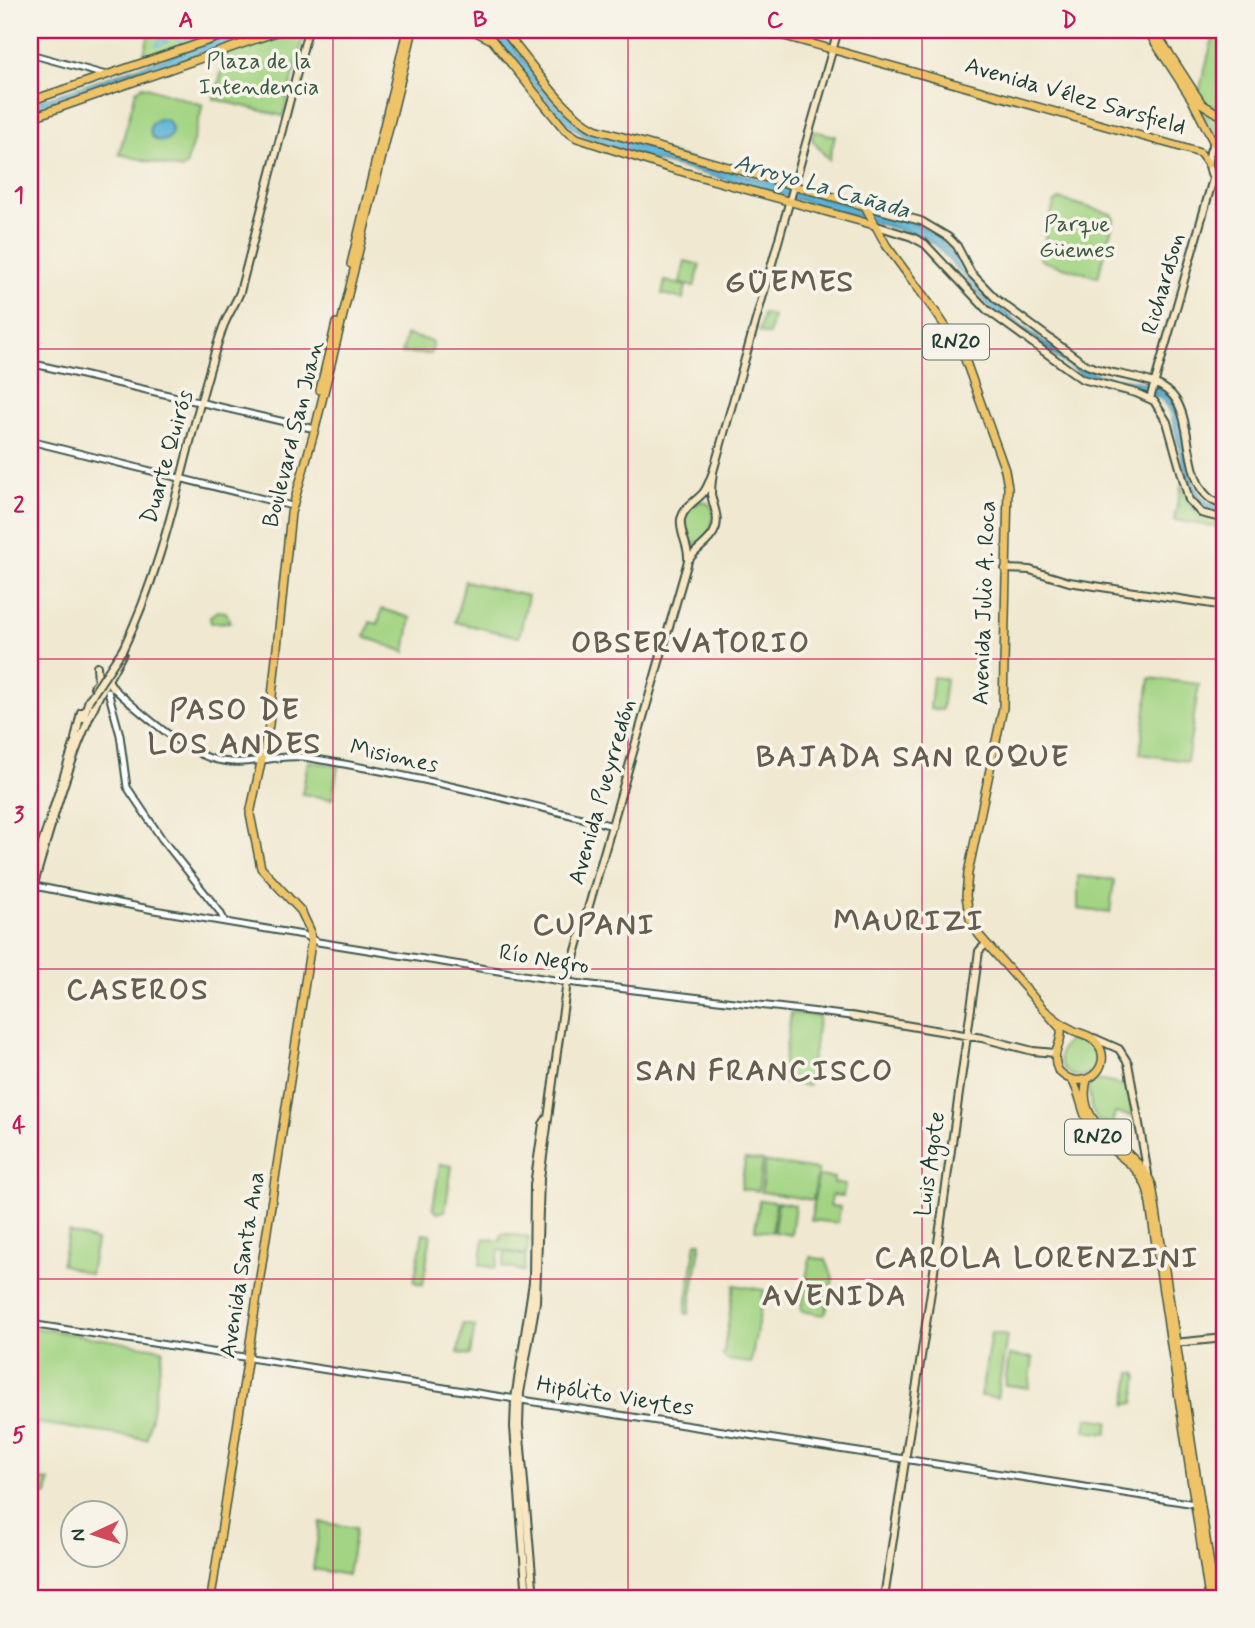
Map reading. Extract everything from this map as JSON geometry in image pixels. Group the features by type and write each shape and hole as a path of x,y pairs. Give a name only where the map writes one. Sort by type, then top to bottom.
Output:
{"main road":[{"path":"30,101 239,30"},
{"path":"30,118 282,30"},
{"name":"Boulevard San Juan","path":"313,429 407,30"},
{"name":"Boulevard San Juan","path":"311,938 300,911 263,871 258,861 250,814 269,725 292,502 313,429 413,30"},
{"path":"472,30 492,40 565,130 577,138 670,168 874,225 925,244 986,310 1082,379 1151,397 1167,422 1184,486 1192,505 1205,515 1225,519"},
{"path":"503,30 570,112 583,124 636,143 920,221 948,237 957,246 971,273 996,299 1083,363 1094,369 1154,385 1171,393 1181,408 1202,492 1212,502 1225,505"},
{"name":"Avenida Vélez Sarsfield","path":"764,30 1177,146 1200,153 1208,163"},
{"path":"793,188 838,30"},
{"path":"1147,30 1191,98 1214,143"},
{"path":"1154,30 1202,103 1225,118"},
{"name":"Duarte Quirós","path":"31,884 79,741 98,697 125,649 159,555 221,332 240,292 306,32"},
{"path":"276,118 286,117"},
{"path":"1225,132 1214,143 1208,163 1213,180 1225,191"},
{"name":"Richardson","path":"1151,397 1213,180"},
{"name":"Avenida Pueyrredón","path":"688,561 681,531 682,517 706,488 713,472 793,188"},
{"name":"Avenida Julio A. Roca","path":"865,206 886,245 958,345 970,370 1007,476 1003,709 966,888 970,919 982,948 1062,1031 1057,1049 1058,1070 1072,1080"},
{"name":"Avenida Pueyrredón","path":"527,1598 514,1435 533,1282 535,1178 543,1124 547,1118 568,982 688,561 700,545 708,541 716,528 711,489 713,472"},
{"path":"696,500 705,498 713,503"},
{"path":"292,502 300,507"},
{"path":"685,541 692,546 700,545"},
{"path":"1005,569 1029,570 1054,579 1225,606"},
{"path":"98,697 111,690 103,673 130,635"},
{"name":"Duarte Quirós","path":"30,898 31,884 89,700 130,635"},
{"path":"75,741 81,711 98,681 97,666"},
{"path":"95,687 101,681 107,681"},
{"name":"Avenida Santa Ana","path":"211,1598 311,938"},
{"name":"Luis Agote","path":"884,1598 982,948"},
{"name":"Avenida Julio A. Roca","path":"1042,1009 1077,1033 1119,1049 1128,1063 1148,1174"},
{"name":"Río Negro","path":"851,1016 967,1035 1034,1051 1057,1049"},
{"path":"1057,1049 1067,1036 1077,1033"},
{"path":"1072,1080 1087,1080 1099,1070 1102,1060 1099,1045 1092,1037"},
{"name":"RN20","path":"1072,1080 1091,1128 1131,1163 1146,1185 1215,1598"},
{"name":"RN20","path":"1087,1080 1085,1101 1097,1125 1133,1156 1148,1174 1153,1190 1209,1598"},
{"path":"1172,1343 1225,1338"},
{"name":"Avenida Pueyrredón","path":"517,1399 534,1598"}],"street":[{"path":"30,54 106,75"},
{"path":"30,363 313,429"},
{"path":"30,441 292,502"},
{"path":"111,690 127,787 225,922"},
{"name":"Misiones","path":"111,690 173,738 206,756 237,764 307,757 613,826"},
{"name":"Río Negro","path":"31,884 311,938 318,942 568,982 851,1016"},
{"name":"Hipólito Vieytes","path":"30,1324 1195,1504"}],"green space":[{"path":"150,30 209,30 210,35 147,56 144,53"},
{"name":"Plaza de la Intendencia","path":"290,30 301,30 303,39 283,116 214,99 228,50"},
{"path":"1215,30 1225,30 1225,98 1222,109 1208,106 1199,92"},
{"path":"143,86 203,105 186,166 180,169 119,154 136,91"},
{"path":"1198,104 1225,123 1216,135"},
{"path":"814,131 835,136 829,160 812,140"},
{"path":"1225,139 1225,187 1216,176 1213,163 1216,150"},
{"name":"Parque Güemes","path":"1059,199 1112,214 1114,219 1098,277 1042,261 1040,258 1054,203"},
{"path":"685,261 700,265 694,287 680,283"},
{"path":"665,281 686,286 683,299 662,294"},
{"path":"763,314 773,316 769,335 759,332"},
{"path":"406,335 431,341 431,354 402,353"},
{"path":"1181,486 1193,509 1206,517 1223,521 1223,526 1174,520"},
{"path":"701,501 713,508 712,522 704,540 693,543 686,540 684,522 690,508"},
{"path":"465,581 528,596 519,637 455,622"},
{"path":"382,609 411,618 405,652 365,637 370,622 378,624"},
{"path":"217,611 226,612 230,622 211,623 210,617"},
{"path":"933,677 946,679 942,710 930,709"},
{"path":"1150,678 1199,684 1187,761 1140,754"},
{"path":"308,761 338,766 332,799 302,794"},
{"path":"1078,876 1114,880 1110,913 1078,909"},
{"path":"791,1013 819,1016 808,1086 781,1082"},
{"path":"1079,1038 1093,1043 1098,1057 1093,1071 1079,1076 1065,1071 1060,1057 1065,1043"},
{"path":"1097,1080 1128,1086 1133,1116 1115,1113 1112,1124 1098,1121 1092,1110 1088,1087"},
{"path":"745,1159 763,1161 758,1191 741,1189"},
{"path":"765,1162 818,1170 813,1200 761,1192"},
{"path":"440,1164 452,1166 445,1211 437,1213 433,1207"},
{"path":"818,1176 834,1178 834,1183 845,1185 843,1196 832,1195 830,1206 840,1207 838,1223 811,1220"},
{"path":"759,1200 776,1202 772,1232 755,1230"},
{"path":"778,1202 795,1205 791,1235 774,1232"},
{"path":"69,1232 96,1241 90,1274 61,1264"},
{"path":"423,1233 431,1234 423,1285 414,1282"},
{"path":"502,1233 529,1237 527,1254 499,1250 496,1268 480,1265 484,1238 500,1241"},
{"path":"696,1242 701,1242 689,1314 685,1313"},
{"path":"505,1252 526,1256 524,1271 503,1267"},
{"path":"810,1257 826,1260 833,1278 826,1312 823,1315 801,1311"},
{"path":"734,1285 764,1290 751,1363 723,1357"},
{"path":"463,1324 475,1326 470,1355 458,1353"},
{"path":"30,1327 163,1349 147,1439 30,1422"},
{"path":"991,1333 1007,1336 997,1398 981,1396"},
{"path":"1009,1355 1033,1358 1029,1388 1005,1385"},
{"path":"1131,1373 1136,1373 1138,1377 1134,1403 1126,1405"},
{"path":"1087,1418 1109,1421 1107,1434 1085,1431"},
{"path":"30,1479 49,1481 47,1495 30,1493"},
{"path":"320,1522 356,1528 348,1575 313,1569"}],"water":[{"path":"245,30 269,30 30,114 30,104"},
{"path":"483,30 500,30 567,114 590,131 927,229 946,245 994,302 1049,346 1094,374 1143,383 1164,392 1173,401 1179,414 1188,463 1198,493 1209,503 1225,509 1225,516 1211,513 1192,499 1171,413 1158,396 1081,375 994,312 938,247 924,237 640,157 590,140 563,120 492,35"},
{"path":"161,119 171,126 172,130 165,140 161,141 151,134 150,130 157,120"}],"waterway":[{"path":"162,30 167,34"},
{"path":"178,35 190,34"},
{"path":"177,39 182,42 191,37"},
{"path":"156,45 160,39 168,38"},
{"path":"158,46 168,41"}],"district":[{"name":"GÜEMES","path":"790,282"},
{"name":"OBSERVATORIO","path":"691,643"},
{"name":"PASO DE LOS ANDES","path":"235,727"},
{"name":"BAJADA SAN ROQUE","path":"913,757"},
{"name":"MAURIZI","path":"909,921"},
{"name":"CUPANI","path":"594,925"},
{"name":"CASEROS","path":"138,990"},
{"name":"SAN FRANCISCO","path":"765,1071"},
{"name":"CAROLA LORENZINI","path":"1037,1258"},
{"name":"AVENIDA","path":"835,1296"}],"water label":[{"name":"Arroyo La Cañada","path":"822,187"}]}
